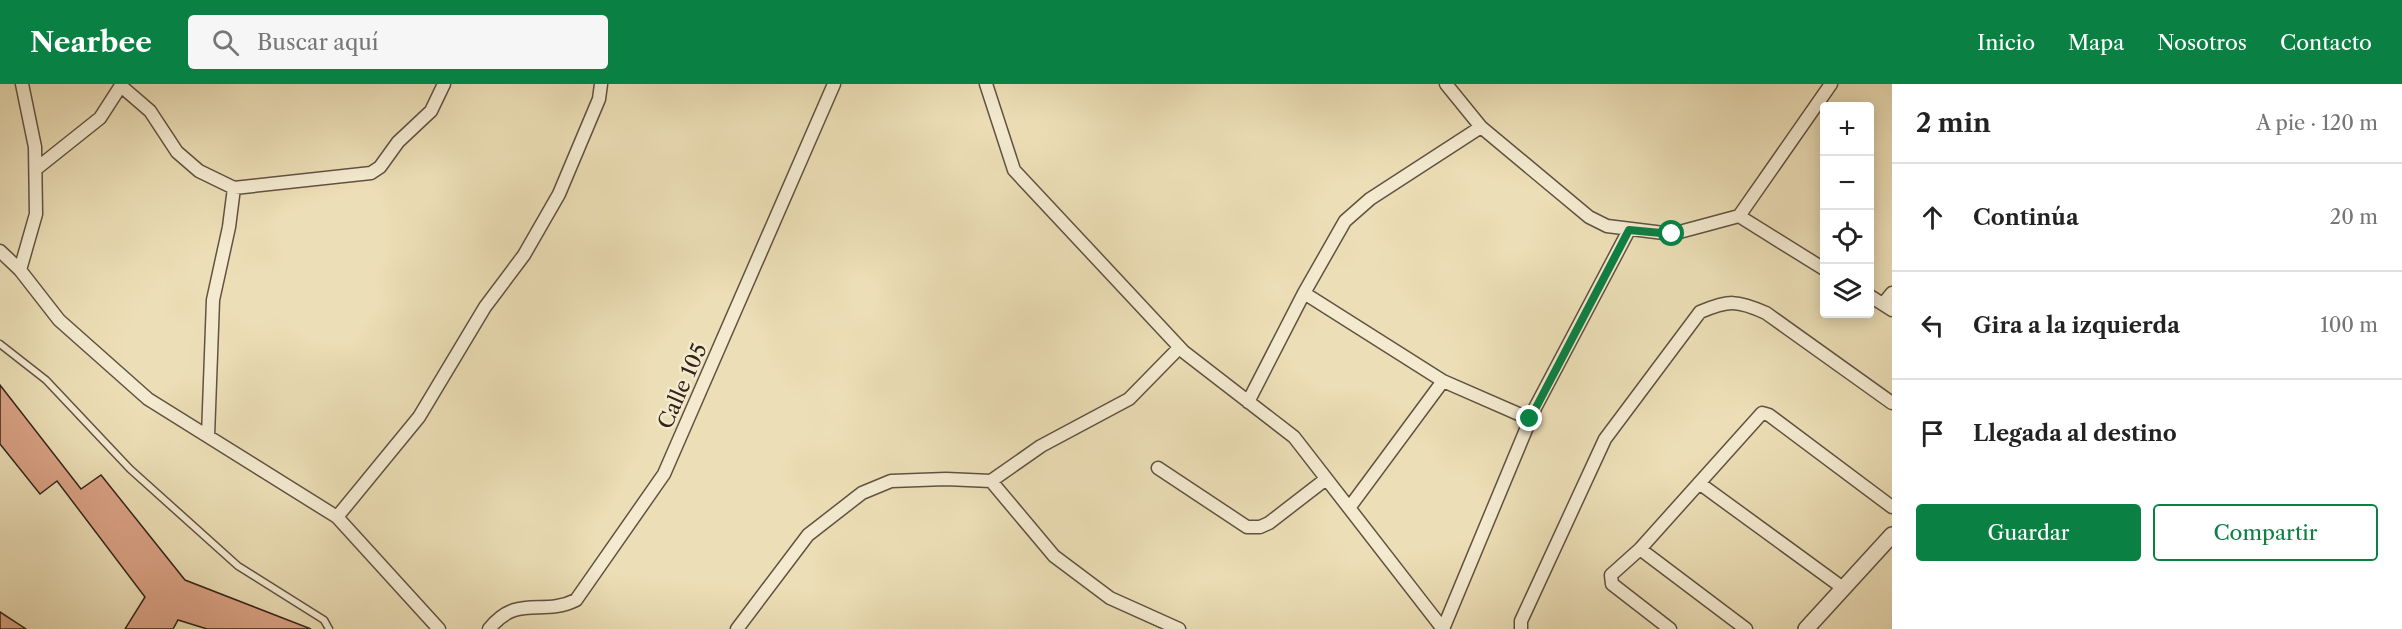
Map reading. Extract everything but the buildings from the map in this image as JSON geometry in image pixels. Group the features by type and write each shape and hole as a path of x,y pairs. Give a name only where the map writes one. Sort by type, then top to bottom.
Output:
{"street":[{"path":"20,270 36,214 35,147 22,84"},
{"path":"36,169 100,118 122,85 150,111 177,152 199,171 234,188 371,173 381,167 398,142 431,111 444,84"},
{"path":"337,518 418,417 485,307 524,255 559,194 599,99 601,84"},
{"name":"Calle 105","path":"489,629 499,617 512,609 567,604 576,600 664,474 834,84"},
{"path":"986,84 1014,170 1179,348 1294,437 1443,629 1530,419 1629,230"},
{"path":"1446,84 1481,127 1589,217 1607,226 1672,234 1739,216 1831,84"},
{"path":"1248,402 1304,293 1345,220 1370,199 1481,127"},
{"path":"208,436 213,300 229,227 234,188"},
{"path":"1739,216 1820,267"},
{"path":"0,251 20,270 59,320 92,352 148,399 337,518 439,629"},
{"path":"1874,299 1887,307 1892,292"},
{"path":"1304,293 1443,381 1530,419"},
{"path":"1521,629 1521,621 1605,439 1700,312 1724,302 1747,304 1766,313 1892,403"},
{"path":"737,629 808,535 862,493 891,481 946,479 991,481 1041,446 1129,399 1179,348"},
{"path":"1349,508 1443,381"},
{"path":"1670,629 1612,584 1611,575 1640,549 1762,413 1766,413 1892,507"},
{"path":"1158,468 1247,527 1260,527 1269,523 1326,479"},
{"path":"991,481 1053,556 1110,598 1173,628"},
{"path":"1699,483 1843,588"},
{"path":"1806,629 1892,535"},
{"path":"1640,549 1746,629"}],"lane":[{"path":"0,344 46,380 130,469 238,566 324,620 329,629"}],"route":[{"path":"1530,419 1629,230 1672,234"}]}
